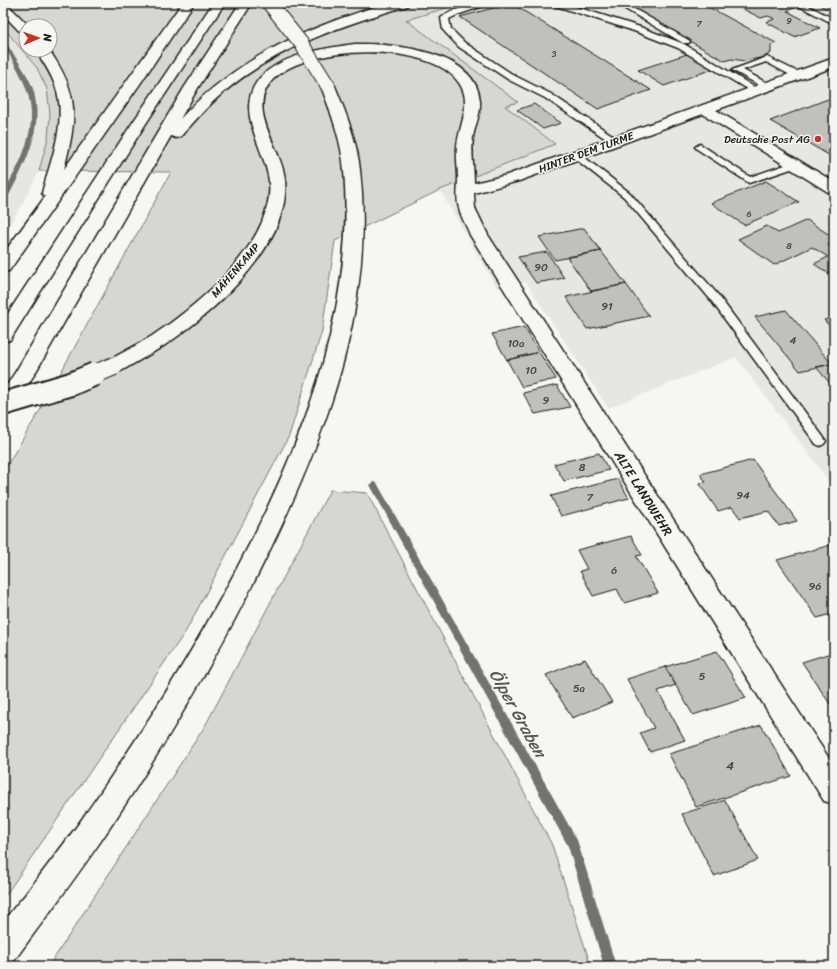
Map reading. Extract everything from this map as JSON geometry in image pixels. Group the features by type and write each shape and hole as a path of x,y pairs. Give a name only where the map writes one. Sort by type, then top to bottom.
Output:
{"main road":[{"path":"3,267 135,81 188,3"},
{"path":"3,336 138,125 219,3"},
{"path":"3,408 24,375 191,88 246,3"},
{"path":"3,950 98,821 171,707 235,597 273,523 314,428 336,356 348,297 354,253 352,168 344,129 328,86 305,47 288,23 269,3"},
{"path":"143,171 199,107 222,86 251,65 312,33 403,3"},
{"path":"3,7 18,22"},
{"name":"MÄHENKAMP","path":"3,404 71,384 114,366 158,340 224,286 253,253 271,224 277,200 276,173 258,123 256,107 257,93 265,81 277,70 294,62 328,52 362,48 405,51 428,57 459,73 469,85 473,97 473,113 464,143 466,190"},
{"path":"46,206 66,129 68,104 61,79 47,58"},
{"name":"HINTER DEM TURME","path":"466,190 513,178 834,62"},
{"path":"704,109 834,189"},
{"name":"ALTE LANDWEHR","path":"466,190 467,207 479,235 834,791"}],"lane":[{"path":"488,3 454,13 445,18 447,30 462,45 512,78 548,96 615,141"},
{"path":"551,3 637,29 681,46 761,88"},
{"path":"619,3 736,70 761,88"},
{"path":"797,3 834,22"},
{"path":"736,70 767,59 797,76"},
{"path":"700,147 749,180 794,165"},
{"path":"576,155 627,195 714,297 820,440"}],"shaded area":[{"path":"3,3 463,3 406,20 518,102 505,106 555,144 440,190 335,241 322,331 289,436 186,631 3,899 3,472 39,412 171,172 39,171 48,138 50,114 47,89 37,68 29,58 58,58 58,18 18,18 18,45 3,27"},
{"path":"463,3 834,3 834,479 829,481 736,357 608,408 526,282 497,288 440,190 555,144 504,106 517,102 406,20"},
{"path":"3,27 18,45 18,58 29,58 37,68 47,89 50,114 48,138 39,171 23,203 3,235"},
{"path":"330,490 367,493 552,845 591,966 49,966 205,726"}],"building":[{"path":"511,3 651,90 598,109 460,17"},
{"path":"701,3 776,43 771,45 771,53 764,57 745,61 731,59 725,61 624,4"},
{"path":"731,3 788,3 797,7 787,11 820,28 794,37 766,22 775,19 768,16 761,18"},
{"path":"815,3 834,3 834,12"},
{"path":"687,54 713,69 664,86 638,70"},
{"name":"Deutsche Post AG","path":"828,99 834,102 834,158 770,121"},
{"path":"534,104 561,123 543,129 517,110"},
{"path":"766,181 799,202 744,225 711,203"},
{"path":"807,220 834,238 834,242 828,245 834,248 834,270 828,273 814,264 828,257 812,247 774,265 738,239 767,226 778,233"},
{"path":"584,228 601,251 555,260 539,237"},
{"path":"601,251 626,284 591,291 567,257"},
{"path":"547,252 564,278 536,283 518,257"},
{"path":"626,284 649,316 587,329 566,297"},
{"path":"786,310 832,364 800,371 755,317"},
{"path":"834,317 834,331 824,320"},
{"path":"524,327 539,352 507,360 492,334"},
{"path":"539,352 556,379 522,387 507,360"},
{"path":"832,364 834,366 834,388 816,367"},
{"path":"557,385 570,407 535,414 523,393"},
{"path":"599,453 609,470 564,481 554,464"},
{"path":"753,460 797,521 779,526 768,511 740,518 732,507 718,511 699,483 706,482 700,474"},
{"path":"618,479 629,498 561,516 551,496"},
{"path":"631,536 642,555 636,556 658,593 624,603 617,589 593,596 580,571 587,569 577,550"},
{"path":"834,544 834,613 817,618 777,560"},
{"path":"717,651 746,698 693,715 665,667"},
{"path":"834,652 834,703 830,704 802,662"},
{"path":"585,659 612,702 572,718 546,675"},
{"path":"665,667 676,685 658,691 685,740 650,752 640,733 654,728 627,679"},
{"path":"761,725 791,776 696,807 669,754"},
{"path":"725,800 758,860 714,876 682,814"}],"waterway":[{"name":"Ölper Graben","path":"3,201 23,161 32,132 34,118 33,103 28,83 6,46"},
{"name":"Ölper Graben","path":"374,485 573,844 610,966"}],"place":[{"name":"Deutsche Post AG","path":"818,139"}]}
